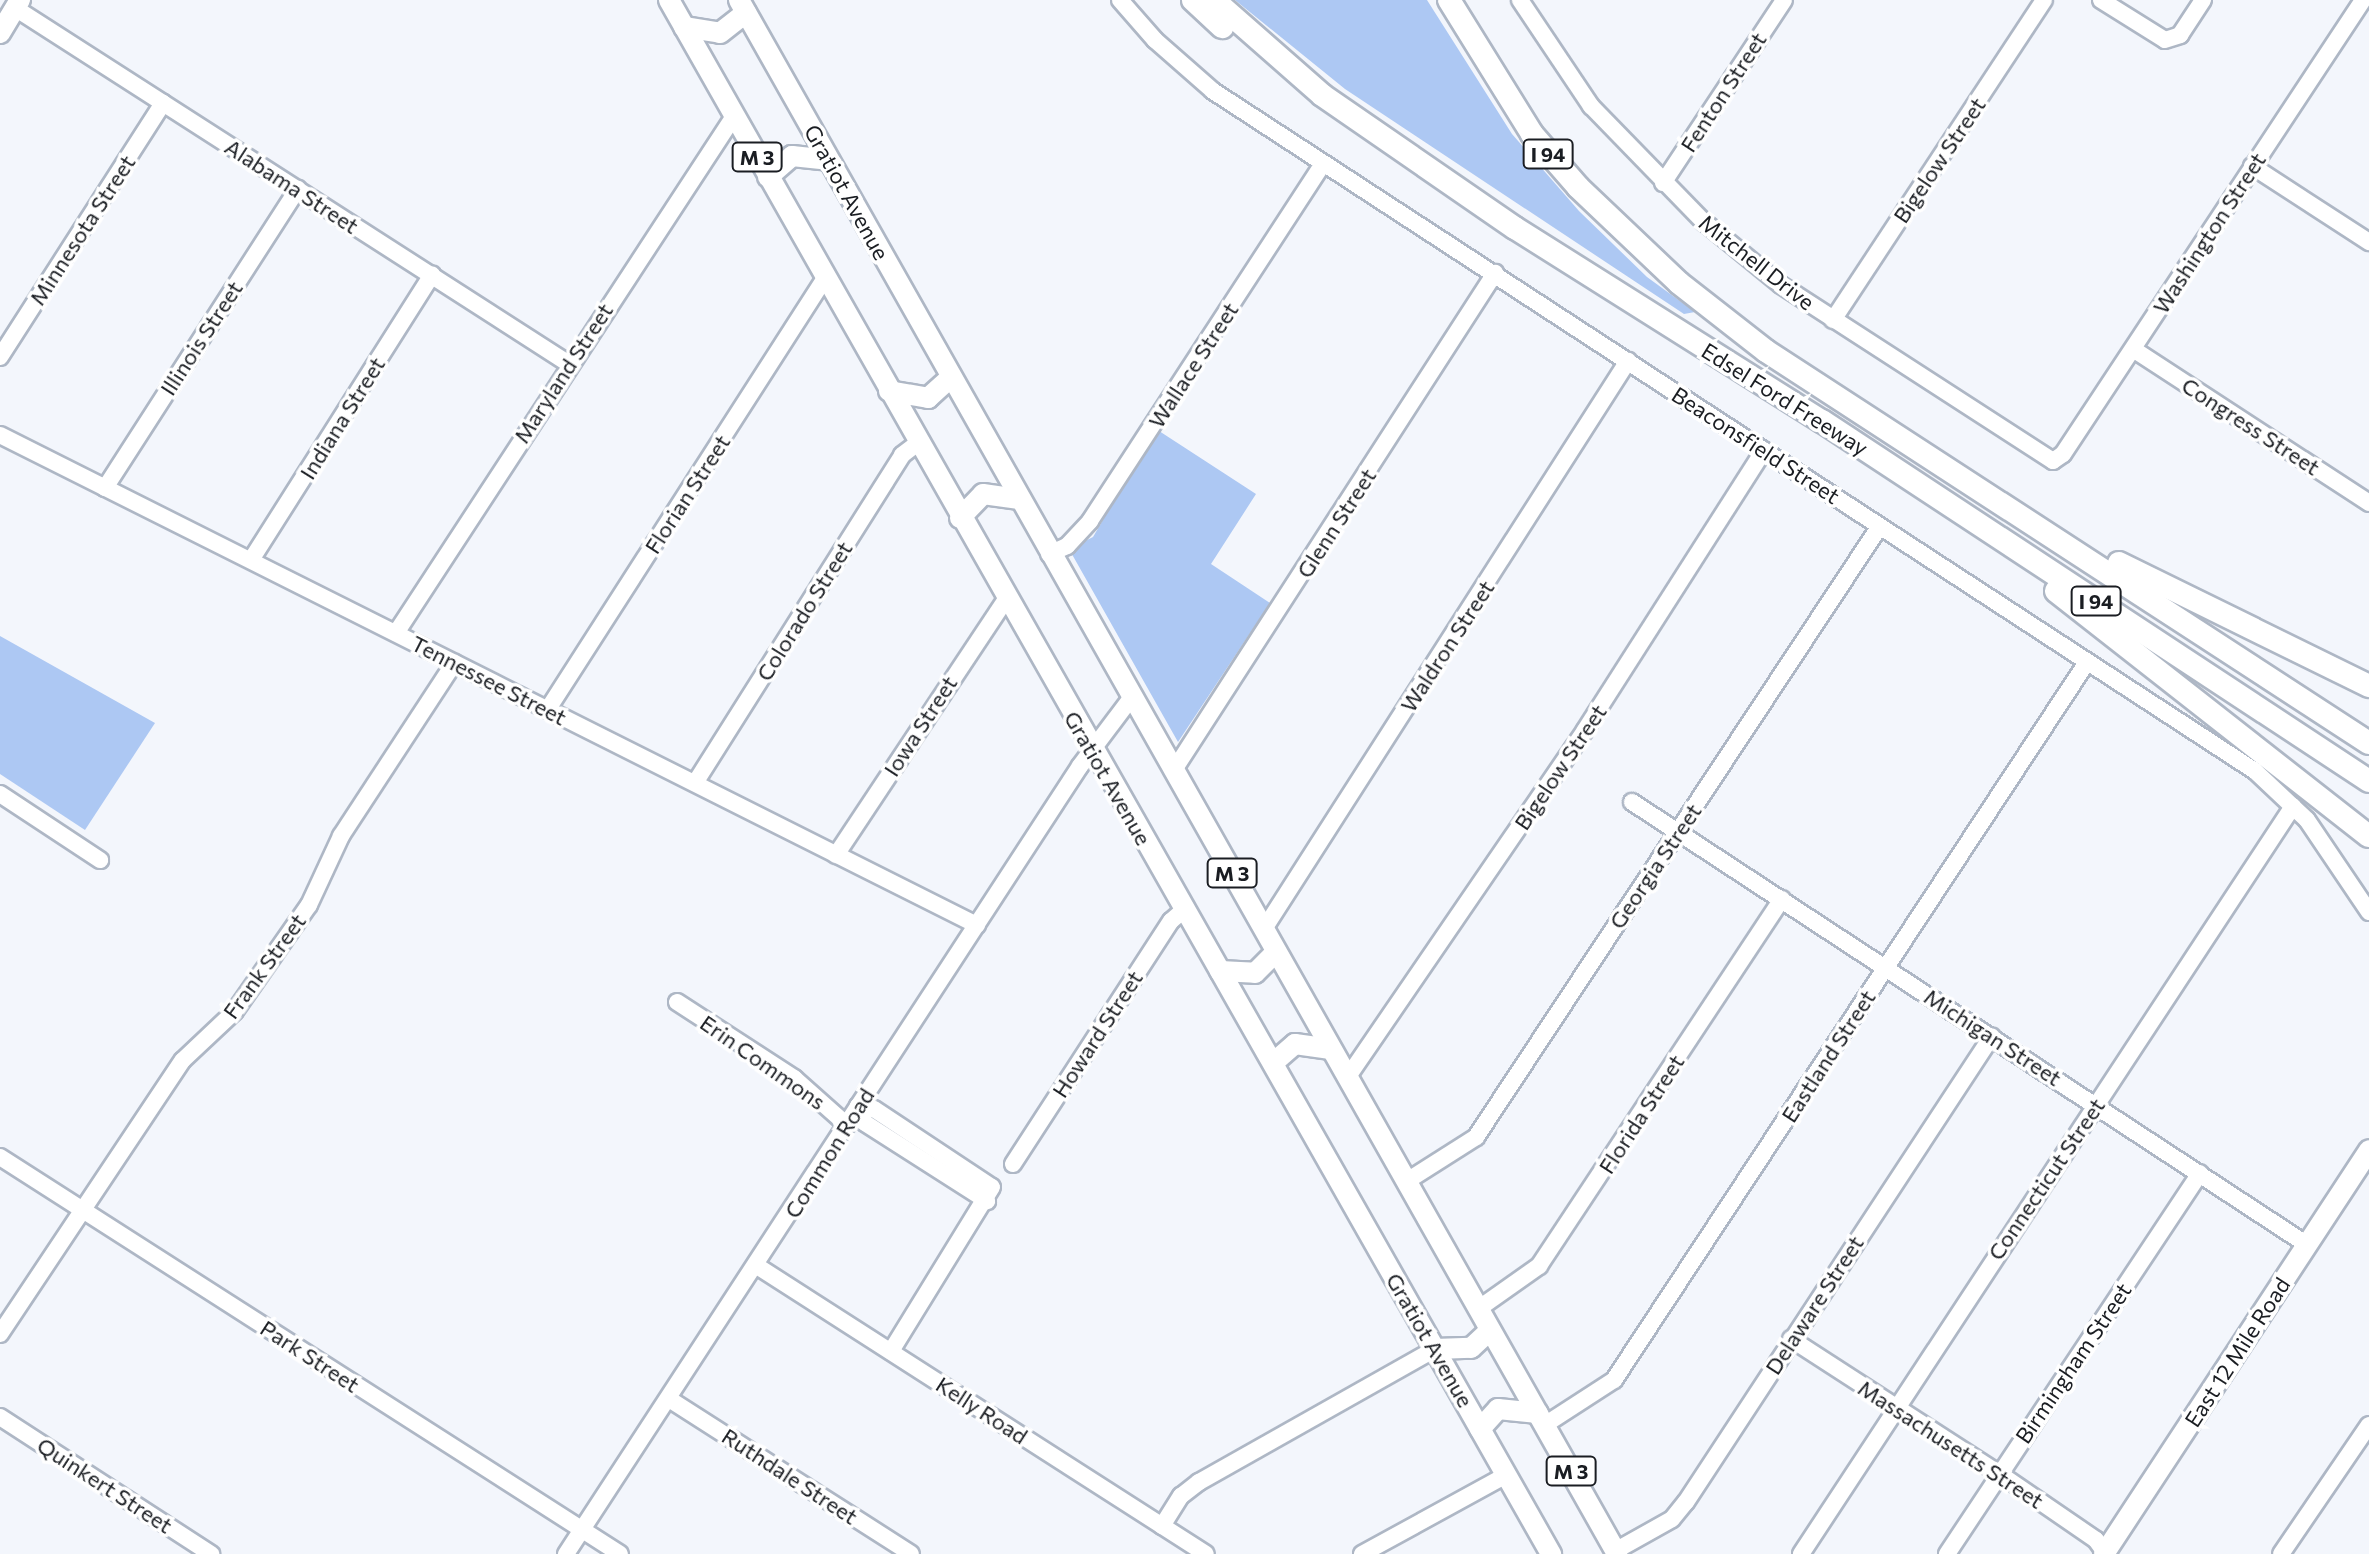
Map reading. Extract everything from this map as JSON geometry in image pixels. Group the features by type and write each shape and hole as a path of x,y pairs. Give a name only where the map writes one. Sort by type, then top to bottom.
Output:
{"highway":[{"path":"1193,0 1229,33 1281,64"},
{"name":"Edsel Ford Freeway","path":"1214,0 1281,64 1515,228 1822,421 2369,781"},
{"name":"Edsel Ford Freeway","path":"1449,0 1532,134 1578,187 1679,283 1766,351 2369,743"},
{"path":"1822,421 1907,489 2061,594 2369,836"},
{"path":"2021,514 2369,686"}],"main road":[{"name":"Gratiot Avenue","path":"669,0 1091,752 1186,908 1551,1554"},
{"path":"1,29 18,4"},
{"name":"Gratiot Avenue","path":"742,7 1616,1552"},
{"path":"684,27 720,33 742,7"},
{"path":"768,177 792,156 828,160"},
{"path":"889,391 928,398 950,378"},
{"path":"960,518 983,494 1018,499"},
{"path":"1220,971 1255,973 1276,952"},
{"path":"1273,1063 1295,1044 1331,1049"},
{"name":"East 12 Mile Road","path":"2105,1554 2369,1150"},
{"path":"1435,1349 1471,1348 1490,1330"},
{"path":"1480,1429 1498,1409 1542,1419"}],"street":[{"name":"Beaconsfield Street","path":"1120,0 1155,40 1213,91 2255,771 2293,806 2369,912"},
{"name":"Mitchell Drive","path":"1520,0 1591,106 1663,183 1744,256 1833,320 2053,461"},
{"name":"Fenton Street","path":"1663,183 1784,0"},
{"name":"Bigelow Street","path":"1833,320 2044,0"},
{"path":"2101,0 2158,38 2169,40 2180,35 2203,0"},
{"name":"Washington Street","path":"2053,461 2063,454 2363,0"},
{"name":"Alabama Street","path":"18,4 163,103 569,364"},
{"name":"Minnesota Street","path":"0,357 163,103"},
{"name":"Maryland Street","path":"396,633 734,116"},
{"name":"Wallace Street","path":"1049,554 1067,546 1090,521 1323,163"},
{"path":"2252,166 2369,242"},
{"name":"Illinois Street","path":"105,488 298,189"},
{"name":"Glenn Street","path":"1174,770 1495,273"},
{"name":"Indiana Street","path":"251,560 432,275"},
{"name":"Florian Street","path":"548,709 825,278"},
{"name":"Congress Street","path":"2133,349 2369,503"},
{"name":"Waldron Street","path":"1264,929 1628,361"},
{"name":"Tennessee Street","path":"0,435 977,925"},
{"name":"Colorado Street","path":"695,783 902,455 918,443"},
{"name":"Bigelow Street","path":"1347,1078 1579,740 1764,450"},
{"name":"Georgia Street","path":"1407,1181 1476,1137 1880,526"},
{"name":"Iowa Street","path":"836,855 1006,599"},
{"name":"Eastland Street","path":"1542,1419 1614,1380 2087,662"},
{"name":"Frank Street","path":"0,1334 183,1060 235,1011 309,905 341,836 454,663"},
{"name":"Common Road","path":"566,1554 1091,752 1132,697"},
{"path":"0,794 100,860"},
{"name":"Michigan Street","path":"1632,802 2306,1244"},
{"name":"Connecticut Street","path":"1801,1554 2293,806"},
{"name":"Florida Street","path":"1478,1309 1539,1266 1782,899"},
{"name":"Howard Street","path":"1013,1164 1171,921 1186,908"},
{"name":"Erin Commons","path":"677,1002 794,1078 847,1125"},
{"name":"Delaware Street","path":"1616,1552 1674,1516 1992,1036"},
{"path":"858,1106 865,1123 987,1201 891,1351"},
{"name":"Park Street","path":"0,1157 620,1554"},
{"name":"Birmingham Street","path":"1947,1554 2200,1173"},
{"name":"Kelly Road","path":"757,1266 1206,1554"},
{"name":"Massachusetts Street","path":"1791,1339 2000,1474 2096,1540 2105,1554"},
{"path":"1162,1526 1181,1496 1199,1482 1435,1349"},
{"name":"Ruthdale Street","path":"669,1399 911,1554"},
{"name":"Quinkert Street","path":"0,1417 211,1554"},
{"path":"2281,1554 2369,1425"},
{"path":"1362,1554 1506,1475"}],"shaded area":[{"path":"1235,0 1427,0 1512,134 1579,211 1647,277 1695,312 1684,314 1345,89"},
{"path":"1156,429 1256,494 1211,564 1270,603 1178,742 1069,549 1093,537"},
{"path":"0,636 155,723 85,830 0,774"}]}
